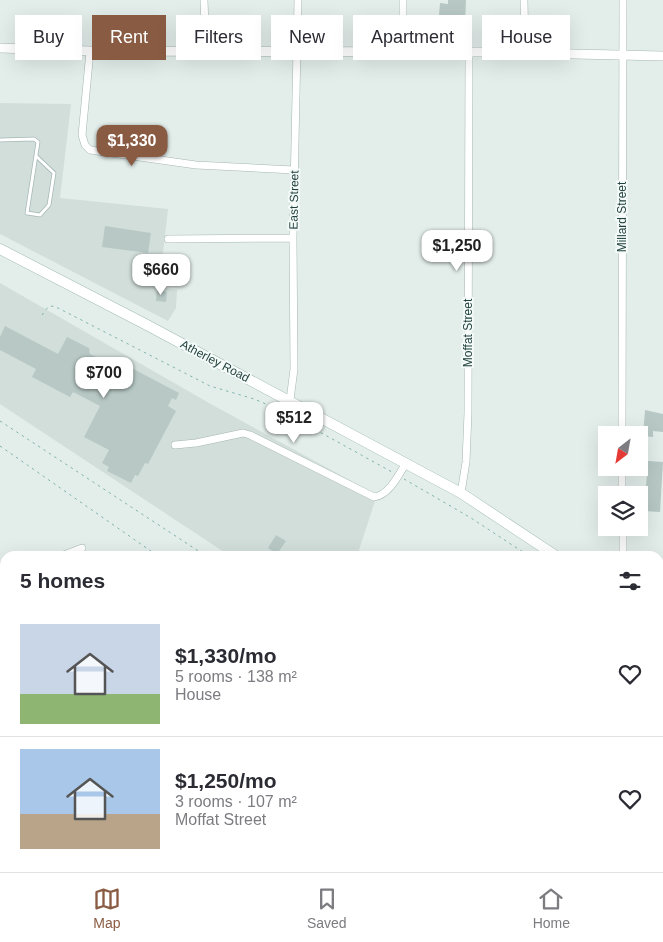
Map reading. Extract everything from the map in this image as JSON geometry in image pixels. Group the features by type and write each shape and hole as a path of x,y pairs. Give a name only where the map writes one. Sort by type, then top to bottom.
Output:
{"main road":[{"name":"Atherley Road","path":"0,249 290,400 461,493 548,551"}],"street":[{"path":"204,0 205,15"},
{"name":"East Street","path":"297,15 298,0"},
{"path":"403,0 403,15"},
{"path":"524,0 524,15"},
{"name":"Millard Street","path":"622,426 623,0"},
{"path":"0,48 176,51"},
{"path":"90,50 82,135 85,145 90,150 196,165 294,170"},
{"path":"570,53 663,56"},
{"name":"East Street","path":"290,400 294,369 293,238 296,60"},
{"name":"Moffat Street","path":"461,493 466,462 468,413 469,60"},
{"path":"168,238 293,238"},
{"path":"175,446 243,433 374,497 380,496 385,492 406,464"},
{"path":"623,536 623,551"},
{"path":"74,551 82,548"}],"lane":[{"path":"0,140 34,139 38,142 27,213 40,215 49,205 54,173 36,156"}],"path":[{"path":"42,315 48,307 53,306 210,386 254,399 278,409 398,475 471,518 521,551"},
{"path":"0,421 198,551"},
{"path":"0,446 151,551"}],"shaded area":[{"path":"0,103 71,104 60,198 168,209 159,287 177,290 176,308 168,321 0,234"},
{"path":"0,283 209,403 377,495 359,551 222,551 0,404"}],"building":[{"path":"448,0 466,0 465,15 439,15 440,3 448,4"},
{"path":"105,226 151,233 148,253 102,247"},
{"path":"139,265 158,268 156,286 137,284"},
{"path":"157,290 167,292 166,302 156,301"},
{"path":"5,326 58,354 67,337 89,348 90,354 122,370 124,364 179,393 176,400 172,398 168,406 176,411 148,464 145,463 138,476 135,475 131,483 107,471 109,467 102,463 109,450 84,437 100,406 73,392 70,397 32,377 36,369 0,350 0,337"},
{"path":"645,410 663,414 663,432 653,431 653,437 648,436 648,426 644,426"},
{"path":"648,461 663,462 660,512 648,511 648,486 646,486"},
{"path":"276,535 286,541 279,551 272,551 268,548"}]}
